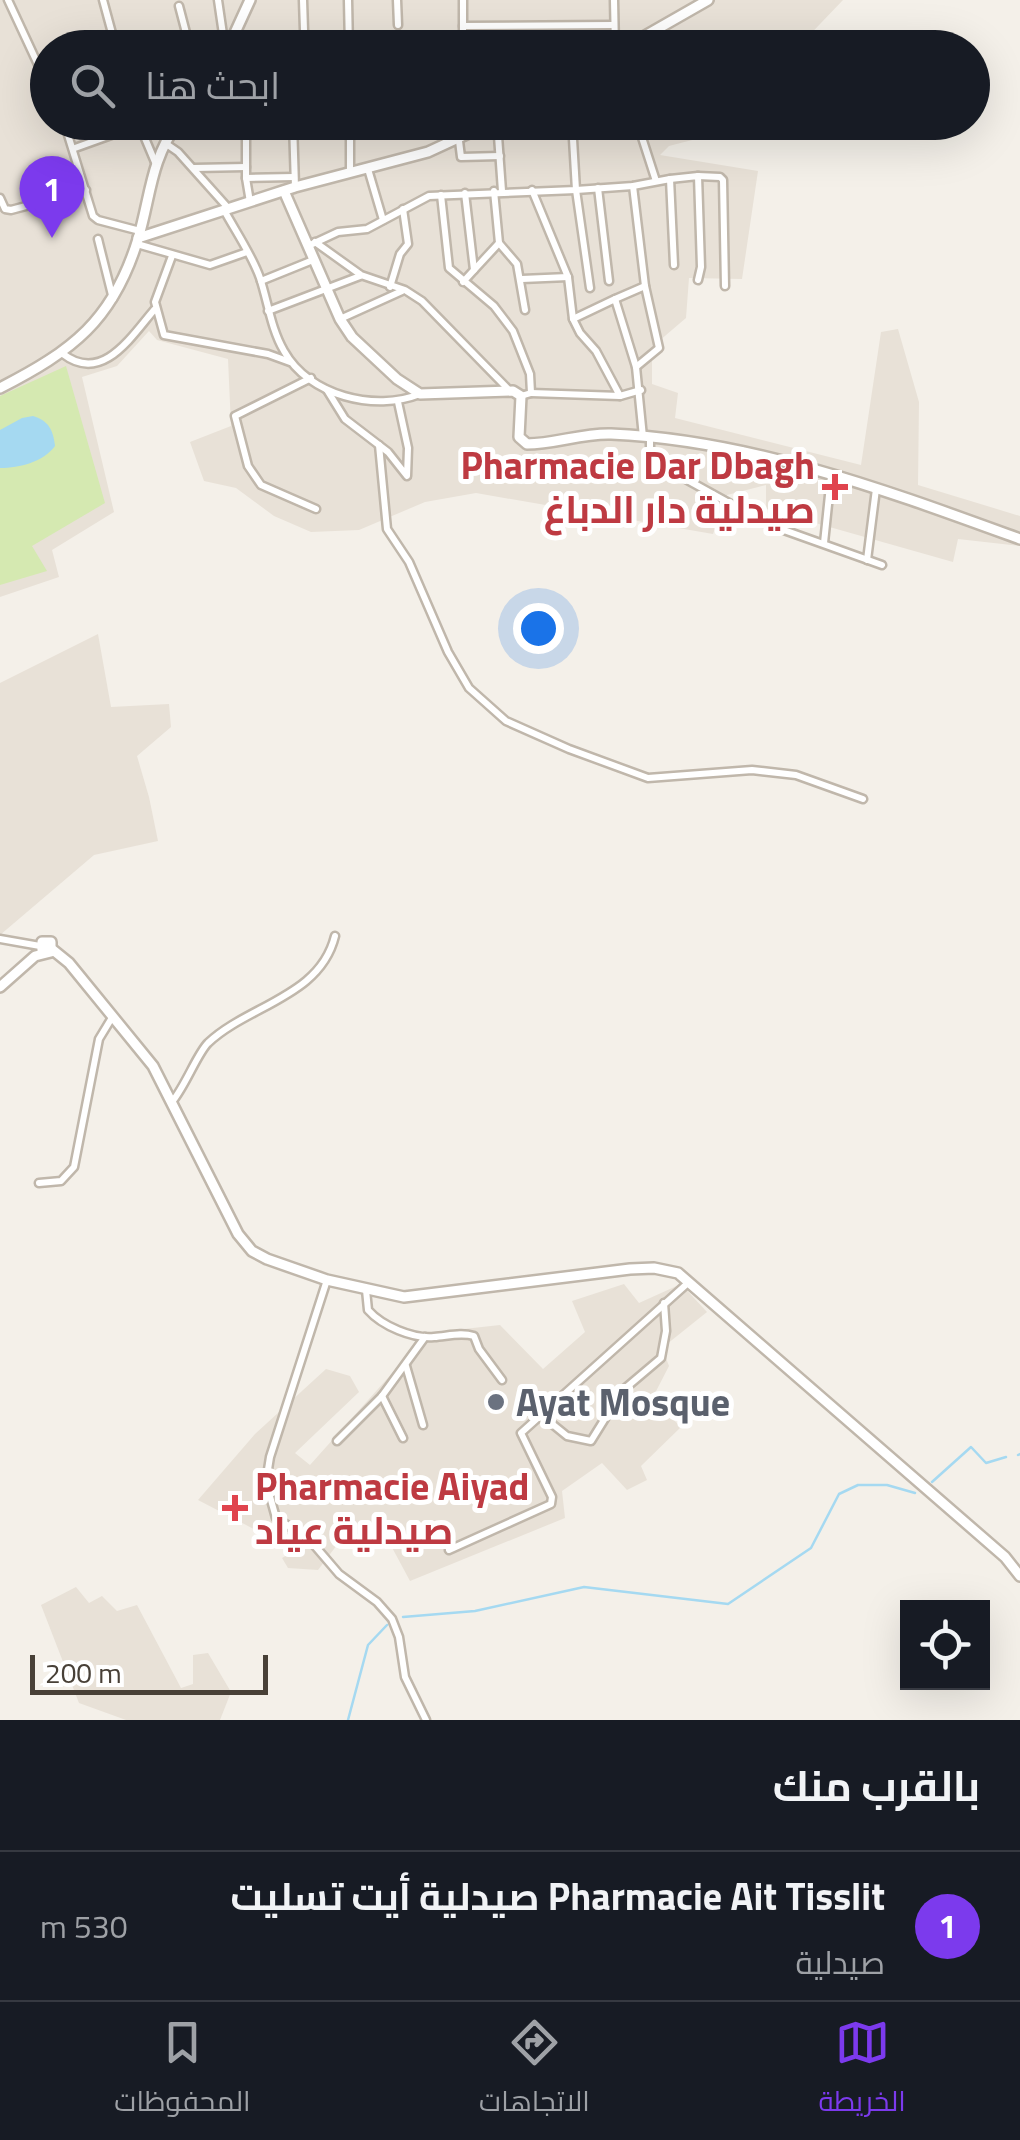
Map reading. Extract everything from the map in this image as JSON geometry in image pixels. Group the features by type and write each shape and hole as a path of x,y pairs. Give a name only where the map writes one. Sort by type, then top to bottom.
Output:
{"street":[{"path":"8,0 30,47"},
{"path":"103,0 111,30"},
{"path":"218,0 224,30"},
{"path":"236,30 250,0"},
{"path":"302,0 304,30"},
{"path":"348,0 349,30"},
{"path":"397,0 398,26"},
{"path":"463,0 463,30"},
{"path":"614,0 614,30"},
{"path":"656,30 708,0"},
{"path":"179,6 185,30"},
{"path":"463,26 614,25"},
{"path":"71,140 95,218 139,236 148,245 172,256 178,254 210,265 247,252"},
{"path":"74,148 96,140"},
{"path":"146,140 155,162"},
{"path":"246,140 250,202"},
{"path":"294,140 295,182"},
{"path":"350,140 350,172"},
{"path":"498,140 499,243 515,260 522,279 525,310"},
{"path":"573,140 590,288"},
{"path":"643,140 656,181"},
{"path":"246,178 295,182 368,168 458,141 461,156 500,156"},
{"path":"0,388 63,354 113,300 139,236 155,162 164,142 227,210 261,281 268,311 292,363"},
{"path":"192,168 246,167"},
{"path":"368,168 383,220"},
{"path":"698,176 698,280"},
{"path":"311,245 338,232 367,229 420,199 441,195 576,190 720,177 726,286"},
{"path":"670,179 674,265"},
{"path":"139,236 284,191 295,182"},
{"path":"633,186 645,286 659,348 636,367"},
{"path":"598,188 609,280"},
{"path":"0,198 5,209 11,210 86,190"},
{"path":"532,190 568,277 573,319 620,396"},
{"path":"284,191 311,245 326,290 352,338 397,379 420,394"},
{"path":"465,193 474,270"},
{"path":"441,195 449,268 494,306 513,332 533,382 526,394 518,430 519,438 527,444 591,434 646,437 755,454 876,488 1020,538"},
{"path":"390,287 400,254 408,244 402,209"},
{"path":"98,239 113,300"},
{"path":"462,282 499,243"},
{"path":"311,245 361,275 405,290 422,301 509,390"},
{"path":"172,256 156,298 155,309 164,335 268,354 292,363 327,390 346,419 408,475 408,448 398,402"},
{"path":"261,281 313,260"},
{"path":"268,311 361,275"},
{"path":"522,279 568,277"},
{"path":"573,319 645,286"},
{"path":"340,319 405,290"},
{"path":"615,300 636,367 651,455 662,466 767,524 882,565"},
{"path":"63,354 88,365 112,356 155,309"},
{"path":"312,378 235,416 248,466 261,484 316,508"},
{"path":"327,390 361,400 398,402 420,394 509,390 526,394 620,396 641,390"},
{"path":"379,445 387,530 409,562 442,640 469,688 506,721 640,776 738,769 781,772 863,799"},
{"path":"824,543 831,476"},
{"path":"867,560 876,488"},
{"path":"172,1102 185,1086 206,1044 291,994 327,956 335,936"},
{"path":"0,939 45,949 69,963 114,1016 153,1066 244,1243 267,1259 326,1280 418,1297 654,1268 678,1272 1005,1556 1020,1576"},
{"path":"0,987 45,949"},
{"path":"39,1183 61,1181 74,1167 99,1039 114,1016"},
{"path":"326,1280 279,1421 266,1470 268,1495 276,1518 309,1539 338,1574 392,1618 405,1677 426,1720"},
{"path":"449,1550 552,1503 521,1436 540,1414 689,1282"},
{"path":"366,1290 368,1310 373,1316 426,1338 463,1333 474,1336 502,1380"},
{"path":"540,1414 564,1435 591,1442 622,1391 661,1358 666,1331 664,1303"},
{"path":"337,1442 382,1396 426,1338"},
{"path":"405,1365 423,1425"},
{"path":"382,1396 402,1438"}],"shaded area":[{"path":"0,0 843,0 814,30 30,30 30,140 692,140 669,146 660,155 758,171 742,279 689,278 686,318 652,347 652,384 678,393 675,418 861,465 881,332 898,329 919,402 918,485 1020,516 1020,546 958,539 953,562 766,509 766,485 727,495 713,534 476,493 425,502 359,530 311,532 274,516 236,488 204,481 190,442 231,426 228,359 157,340 149,331 117,366 82,377 114,512 52,550 59,577 0,597"},
{"path":"98,634 111,707 169,704 171,727 137,756 158,841 94,855 0,935 0,683"},
{"path":"624,1284 639,1303 681,1284 707,1312 662,1348 669,1366 652,1399 681,1427 641,1466 647,1480 627,1490 602,1463 562,1491 565,1518 410,1581 381,1527 340,1541 318,1570 288,1568 282,1558 309,1543 294,1535 273,1539 198,1500 255,1434 326,1369 350,1376 359,1392 295,1453 310,1465 428,1333 500,1325 543,1369 585,1332 572,1301"},
{"path":"76,1587 89,1603 102,1596 117,1611 137,1605 181,1688 193,1684 193,1655 208,1653 231,1692 220,1720 126,1720 79,1703 41,1605"}],"green space":[{"path":"66,366 105,503 32,546 47,571 0,585 0,396"}],"water":[{"path":"33,416 49,427 55,446 30,463 0,468 0,430"}],"waterway":[{"path":"932,1482 971,1447 986,1463 1006,1457"},
{"path":"403,1617 475,1611 584,1587 728,1604 811,1548 839,1494 858,1485 887,1485 915,1493"},
{"path":"348,1720 368,1645 387,1625"}],"place":[{"name":"Pharmacie Ait Tisslit صيدلية أيت تسليت","path":"52,238"},
{"name":"Pharmacie Dar Dbagh صيدلية دار الدباغ","path":"835,487"},
{"name":"Ayat Mosque","path":"496,1402"},
{"name":"Pharmacie Aiyad صيدلية عياد","path":"235,1508"}]}
